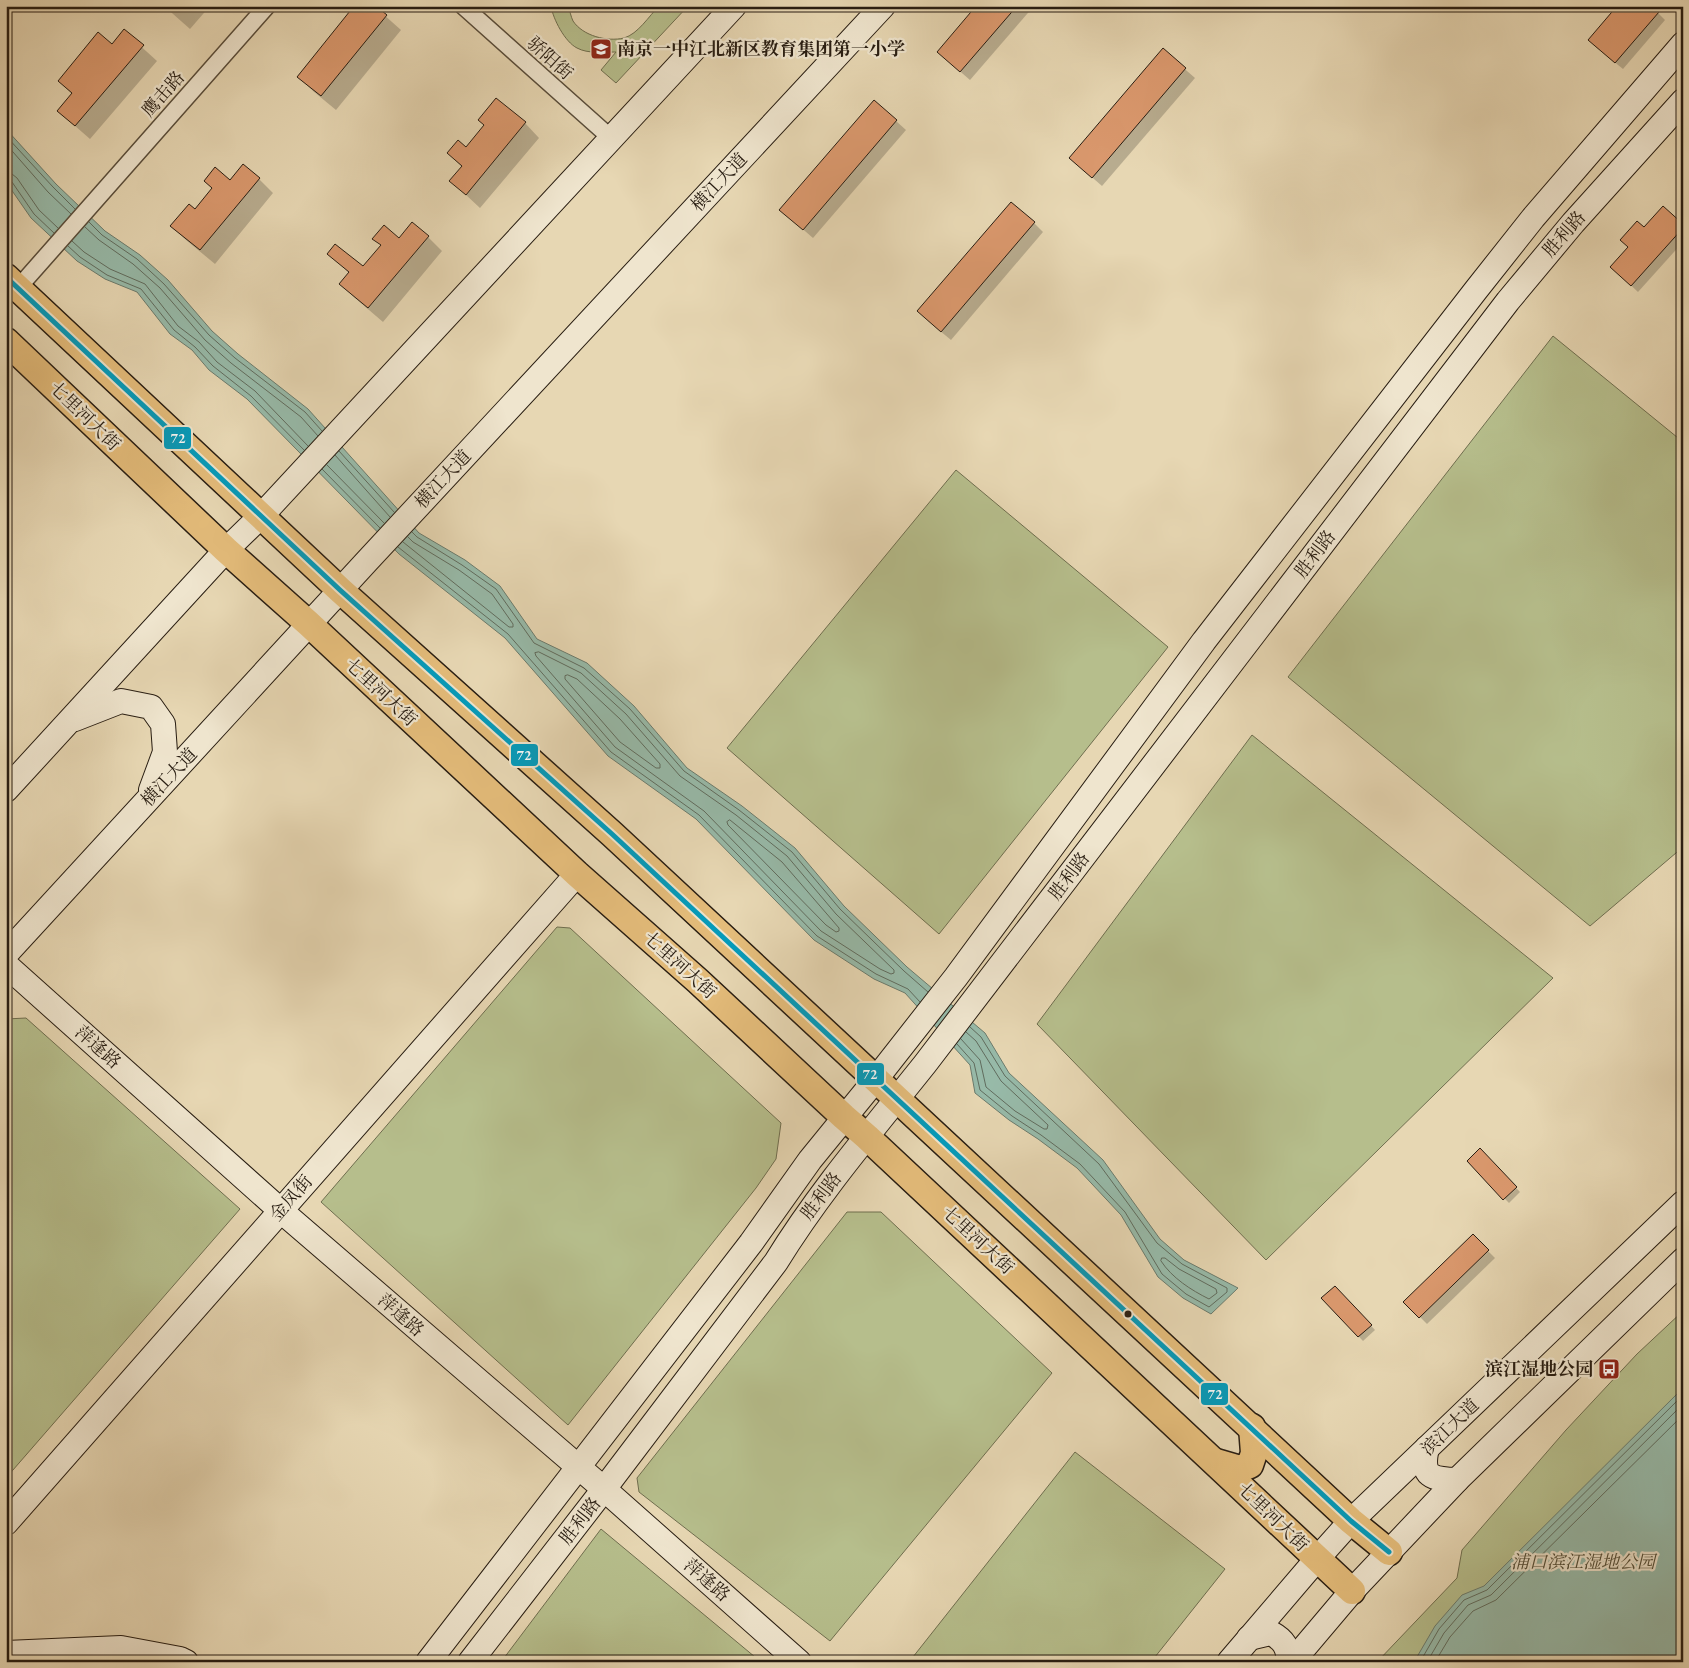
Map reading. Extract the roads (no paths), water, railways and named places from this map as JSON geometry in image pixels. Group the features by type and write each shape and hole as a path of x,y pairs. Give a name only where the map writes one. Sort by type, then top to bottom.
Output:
{"main road":[{"path":"12,282 340,590 612,834 1352,1521 1389,1552"},
{"name":"七里河大街","path":"6,341 226,550 309,624 576,874 698,981 867,1137 1352,1591"},
{"path":"1216,1462 1240,1469 1250,1466 1254,1453 1252,1427"}],"street":[{"name":"鹰击路","path":"12,282 54,248 267,6"},
{"name":"骄阳街","path":"463,6 612,139"},
{"path":"6,790 226,550 262,515 734,6"},
{"name":"横江大道","path":"6,954 340,590 883,6"},
{"name":"胜利路","path":"428,1662 751,1243 810,1160 956,977 1204,642 1476,290 1533,218 1683,44"},
{"name":"胜利路","path":"476,1655 776,1262 794,1232 978,995 1508,301 1573,223 1683,101"},
{"path":"69,722 121,700 152,707 163,724 165,752 148,799"},
{"name":"金凤街","path":"6,1523 576,874"},
{"name":"萍逢路","path":"6,965 280,1210 604,1489 799,1662"},
{"name":"滨江大道","path":"1229,1662 1317,1558 1352,1521 1683,1203"},
{"path":"751,1243 763,1242 771,1245 776,1251 776,1262"},
{"path":"1290,1662 1352,1591 1456,1480 1683,1260"},
{"path":"1427,1448 1424,1462 1428,1474 1437,1479 1456,1480"},
{"path":"454,1628 456,1644 459,1650 476,1655"},
{"path":"1249,1638 1271,1633 1281,1638 1288,1649 1290,1662"},
{"path":"6,1653 121,1648 180,1659 186,1662"}],"water":[{"path":"6,129 56,184 105,231 140,255 168,280 212,331 308,409 419,533 465,560 500,586 537,639 587,663 634,706 687,768 742,806 795,848 844,906 907,967 985,1033 1009,1073 1103,1160 1160,1239 1184,1260 1238,1288 1211,1314 1183,1298 1158,1277 1121,1215 1077,1168 1009,1120 975,1093 970,1065 905,993 874,979 814,940 696,819 608,756 505,638 399,554 247,399 209,370 192,350 170,334 137,292 105,279 77,261 31,218 6,182"},
{"name":"浦口滨江湿地公园","path":"1683,1388 1683,1662 1414,1662 1435,1626 1462,1595 1484,1586"}],"place":[{"name":"南京一中江北新区教育集团第一小学","path":"601,49"},
{"name":"滨江湿地公园","path":"1609,1369"}]}
